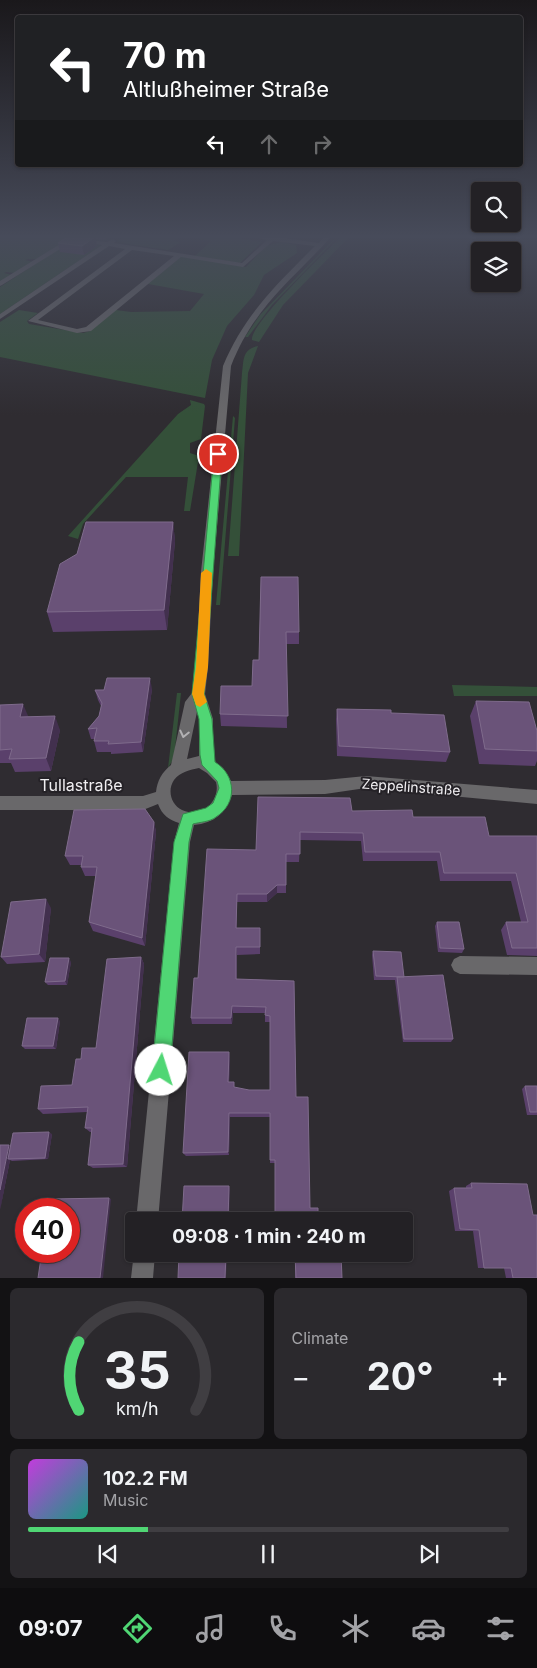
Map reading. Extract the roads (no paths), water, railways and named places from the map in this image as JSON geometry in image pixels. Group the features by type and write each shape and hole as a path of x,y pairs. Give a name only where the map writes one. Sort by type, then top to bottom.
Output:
{"street":[{"path":"0,317 32,296"},
{"path":"67,296 32,322 77,331 88,329 129,296"},
{"path":"209,765 206,755 206,719 198,694 219,437 227,366 235,343 255,312 270,296"},
{"path":"178,767 192,702 198,694"},
{"path":"199,762 209,765 218,770 224,779 226,788 224,798 218,807 210,814 188,819 170,811 162,796 165,779 178,767 199,762"},
{"name":"Zeppelinstraße","path":"226,788 325,787 366,782 537,797"},
{"name":"Tullastraße","path":"0,803 143,803 162,796"},
{"path":"148,1212 182,842 188,819"},
{"path":"460,965 537,966"},
{"path":"142,1278 143,1262"}]}
